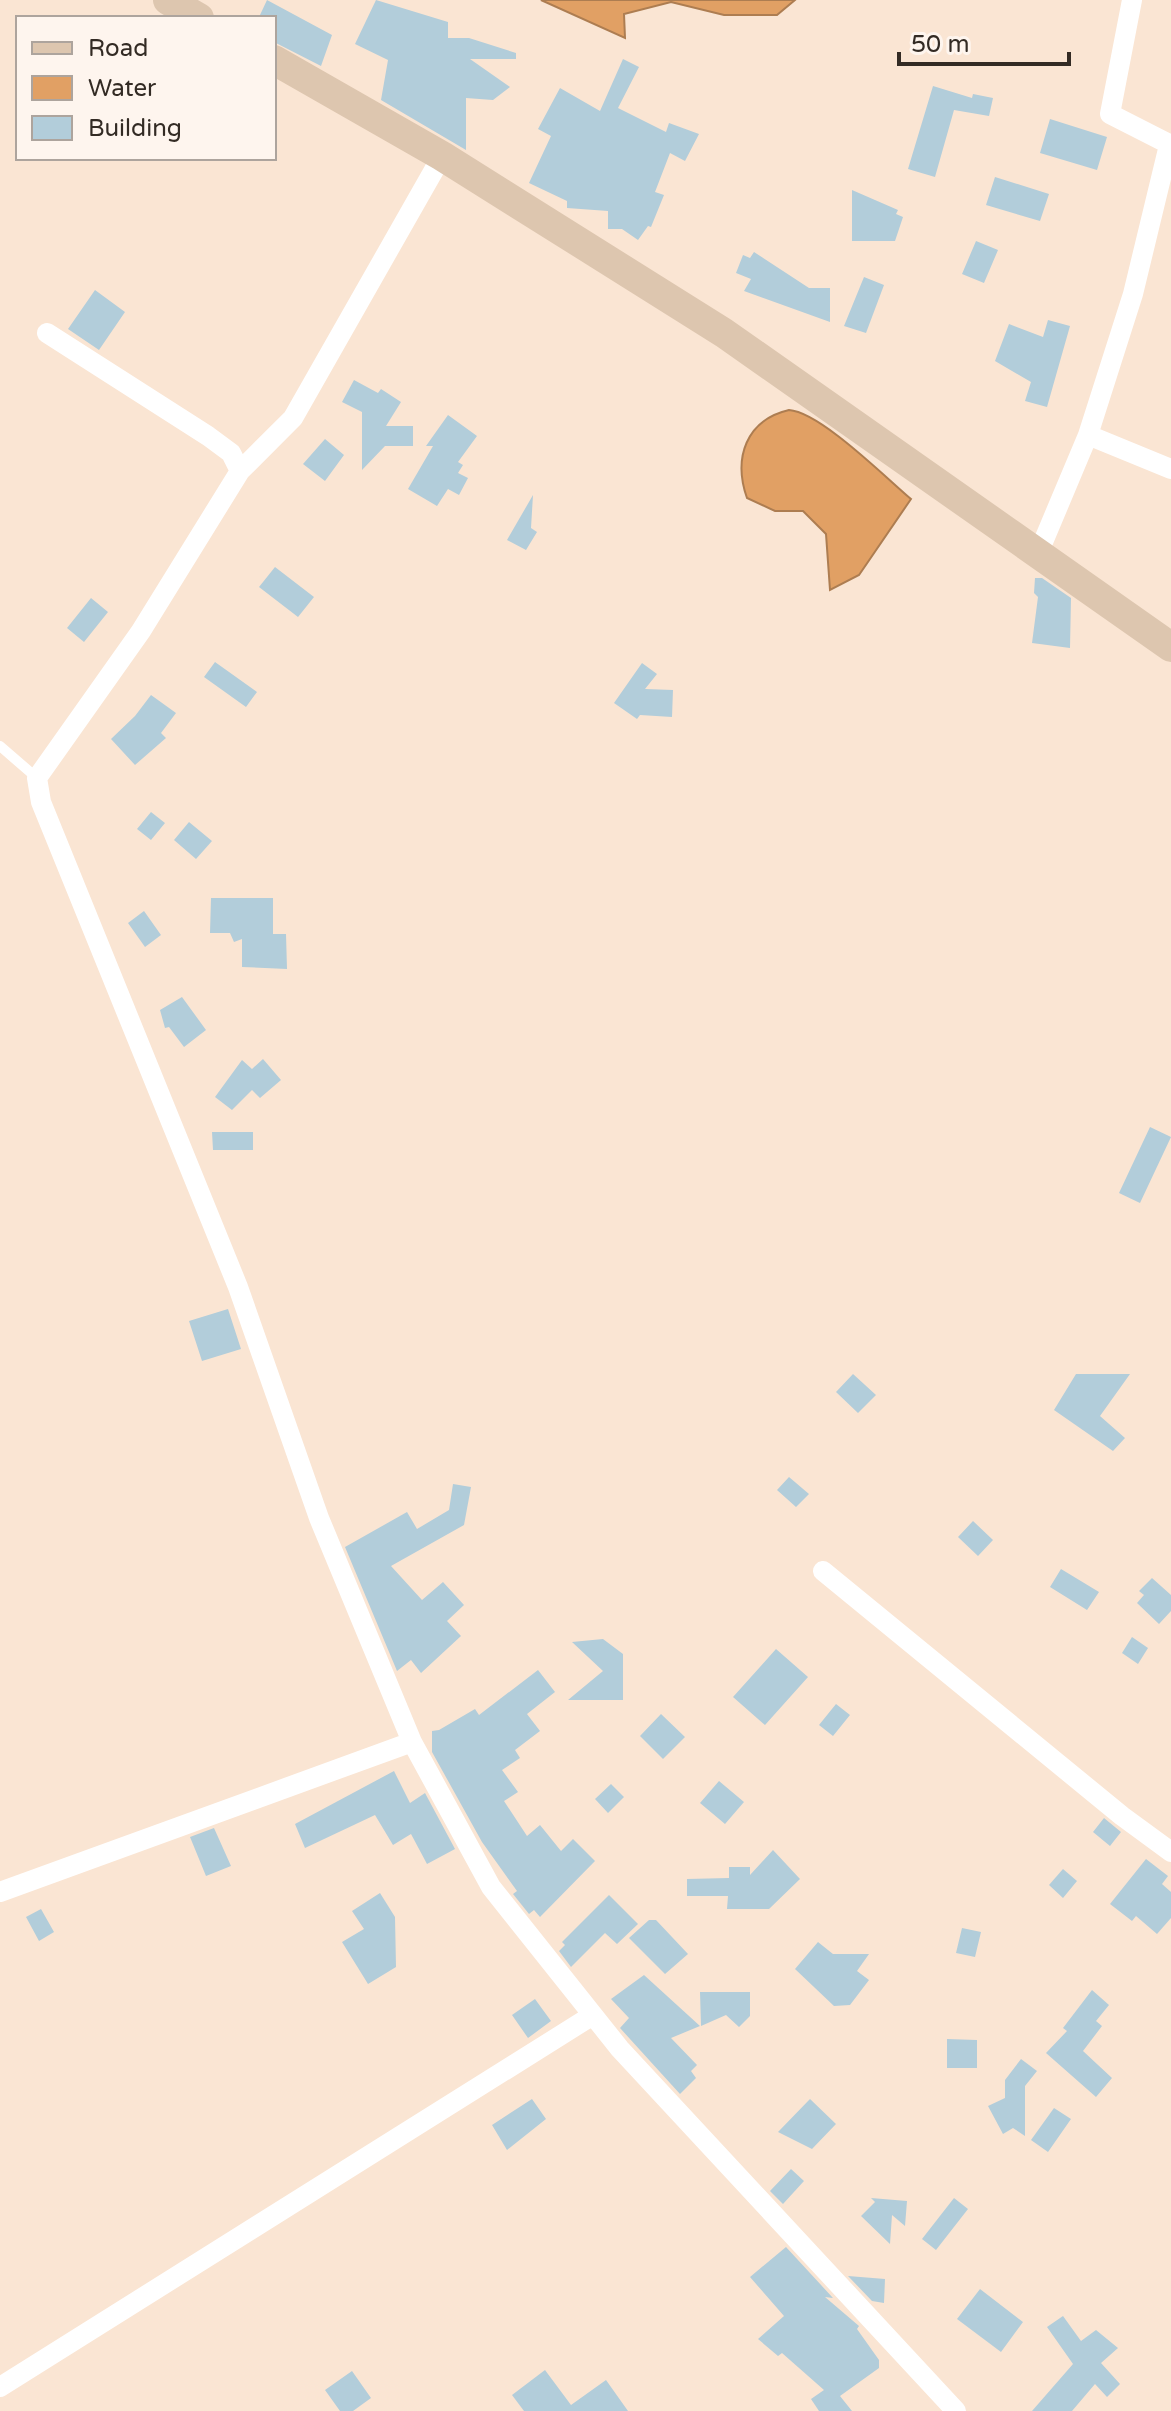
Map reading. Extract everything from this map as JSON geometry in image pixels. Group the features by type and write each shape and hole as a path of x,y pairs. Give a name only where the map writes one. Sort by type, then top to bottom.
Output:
{"street":[{"path":"168,0 196,16"},
{"path":"1038,554 1088,435 1133,294 1170,145 1110,114 1132,0"},
{"path":"276,61 442,156 724,333 1171,647"},
{"path":"442,156 293,418 240,471 141,631 37,778 41,802 238,1287 319,1518 412,1742 491,1887 620,2049 956,2411"},
{"path":"47,333 208,436 231,453 240,471"},
{"path":"1088,435 1171,469"},
{"path":"823,1571 1122,1816 1171,1852"},
{"path":"0,1892 412,1742"},
{"path":"0,2387 593,2015"}],"lane":[{"path":"0,746 37,778"}],"water":[{"path":"541,0 795,0 777,15 724,15 671,2 624,14 625,38"},
{"path":"789,410 802,413 834,433 911,499 859,575 830,590 826,534 803,511 775,511 747,498 743,483 743,455 753,432 762,422"}],"building":[{"path":"267,0 332,35 321,66 276,43 276,16 260,15"},
{"path":"376,0 448,22 448,38 469,38 516,53 516,59 470,59 510,87 493,100 466,98 466,150 381,100 388,60 355,44"},
{"path":"623,59 639,67 618,108 666,132 669,123 699,134 685,161 670,153 655,192 664,195 651,227 648,226 638,240 622,229 608,229 608,211 567,208 567,201 529,183 551,136 538,129 560,88 600,111"},
{"path":"933,86 972,98 973,94 993,98 989,116 954,110 935,177 908,169"},
{"path":"1050,119 1107,137 1097,170 1040,153"},
{"path":"995,177 1049,194 1040,221 986,205"},
{"path":"852,190 898,210 896,214 903,217 895,241 852,241"},
{"path":"976,241 998,250 984,283 962,274"},
{"path":"754,252 809,288 830,288 830,322 744,291 751,279 736,273 743,255 750,258"},
{"path":"864,277 884,285 866,333 844,326"},
{"path":"95,290 125,312 99,350 68,329"},
{"path":"1048,320 1070,326 1047,407 1025,401 1031,382 995,361 1009,324 1043,337"},
{"path":"354,380 378,393 381,389 401,402 386,426 413,426 413,446 385,446 362,470 362,412 342,402"},
{"path":"448,415 477,436 458,462 463,465 458,473 468,478 459,495 448,489 437,506 408,489 433,446 426,446"},
{"path":"325,439 344,455 325,481 303,464"},
{"path":"533,495 531,528 537,532 526,550 507,540"},
{"path":"275,567 314,597 298,617 259,587"},
{"path":"1035,578 1042,578 1071,598 1070,648 1032,643 1038,597 1034,593"},
{"path":"91,598 108,612 84,642 67,628"},
{"path":"215,662 257,692 246,707 204,677"},
{"path":"642,663 657,674 645,689 673,690 672,717 640,715 637,719 614,703"},
{"path":"151,695 176,713 161,733 166,738 135,765 111,739"},
{"path":"151,812 165,823 151,840 137,829"},
{"path":"189,822 212,841 196,859 174,840"},
{"path":"211,898 273,898 273,934 286,934 287,969 242,967 242,939 234,942 230,933 210,933"},
{"path":"144,911 161,935 145,947 128,923"},
{"path":"182,997 206,1030 184,1047 169,1027 165,1028 160,1010"},
{"path":"263,1059 281,1080 260,1098 252,1090 232,1110 215,1097 242,1060 252,1069"},
{"path":"1150,1127 1171,1137 1140,1203 1119,1193"},
{"path":"212,1132 253,1132 253,1150 213,1150"},
{"path":"228,1309 241,1349 202,1361 189,1321"},
{"path":"853,1374 876,1395 858,1413 836,1392"},
{"path":"1076,1374 1130,1374 1100,1416 1125,1438 1113,1451 1054,1410"},
{"path":"789,1477 809,1494 796,1507 777,1490"},
{"path":"453,1484 471,1487 464,1525 391,1566 422,1600 443,1582 464,1605 447,1621 461,1636 421,1673 411,1660 397,1671 345,1547 407,1512 417,1529 449,1510"},
{"path":"973,1521 993,1540 978,1556 958,1537"},
{"path":"1061,1569 1099,1592 1087,1610 1050,1587"},
{"path":"1152,1578 1171,1595 1171,1611 1159,1624 1137,1603 1144,1595 1139,1591"},
{"path":"1132,1637 1148,1648 1138,1664 1122,1653"},
{"path":"603,1639 623,1654 623,1700 568,1700 603,1671 572,1642"},
{"path":"776,1649 808,1677 765,1725 733,1697"},
{"path":"538,1670 555,1692 527,1714 540,1731 515,1750 520,1758 502,1770 518,1792 504,1801 527,1836 540,1825 561,1851 573,1839 595,1861 540,1917 534,1910 529,1914 513,1894 517,1891 482,1842 432,1752 432,1731 475,1709 479,1715"},
{"path":"836,1704 850,1715 833,1736 819,1725"},
{"path":"661,1714 685,1737 663,1759 640,1736"},
{"path":"394,1771 410,1803 425,1793 455,1849 427,1864 411,1834 393,1845 375,1815 305,1848 295,1824"},
{"path":"719,1781 744,1802 725,1824 700,1803"},
{"path":"611,1784 624,1797 608,1813 595,1799"},
{"path":"1104,1818 1121,1832 1110,1846 1093,1832"},
{"path":"214,1828 231,1866 206,1876 190,1837"},
{"path":"773,1850 800,1879 769,1909 727,1909 728,1896 687,1896 687,1879 729,1878 729,1867 750,1867 750,1875"},
{"path":"1146,1859 1168,1876 1162,1884 1171,1892 1171,1918 1157,1934 1136,1916 1132,1921 1110,1904"},
{"path":"1063,1869 1077,1881 1063,1898 1049,1885"},
{"path":"380,1893 395,1917 396,1967 368,1984 342,1942 364,1929 352,1911"},
{"path":"609,1895 638,1924 617,1944 605,1933 571,1967 559,1951 565,1945 562,1942"},
{"path":"41,1909 54,1932 39,1941 26,1917"},
{"path":"649,1920 656,1920 688,1954 665,1974 629,1938"},
{"path":"962,1928 981,1932 975,1957 956,1953"},
{"path":"818,1942 833,1954 869,1954 857,1971 869,1980 850,2005 834,2006 795,1969"},
{"path":"644,1975 700,2026 671,2038 697,2065 691,2071 696,2078 680,2094 620,2028 629,2018 611,1999"},
{"path":"1092,1990 1109,2005 1096,2021 1102,2026 1083,2051 1112,2078 1096,2097 1046,2053 1067,2031 1063,2028"},
{"path":"700,1992 750,1992 750,2016 739,2027 726,2015 701,2026"},
{"path":"535,1999 551,2021 528,2038 512,2015"},
{"path":"947,2039 977,2040 977,2068 947,2068"},
{"path":"1021,2059 1037,2071 1025,2086 1025,2136 1013,2128 1003,2134 988,2106 1005,2098 1005,2080"},
{"path":"532,2099 546,2119 507,2150 492,2125"},
{"path":"810,2099 836,2124 812,2149 778,2132"},
{"path":"1054,2108 1071,2119 1048,2152 1031,2140"},
{"path":"791,2169 804,2181 783,2204 770,2191"},
{"path":"871,2198 907,2201 905,2226 892,2215 890,2244 861,2216 875,2202"},
{"path":"954,2198 968,2209 936,2250 922,2239"},
{"path":"786,2247 833,2298 825,2297 859,2326 857,2329 879,2360 879,2368 840,2396 852,2411 819,2411 811,2399 824,2390 782,2353 778,2356 758,2339 784,2316 750,2277"},
{"path":"848,2276 885,2279 884,2303 872,2301"},
{"path":"980,2289 1023,2322 1001,2352 957,2319"},
{"path":"1063,2316 1081,2341 1096,2330 1118,2348 1101,2363 1120,2384 1107,2397 1095,2384 1072,2411 1032,2411 1073,2364 1047,2327"},
{"path":"545,2370 571,2405 606,2380 628,2411 524,2411 512,2395"},
{"path":"352,2371 371,2398 353,2411 340,2411 325,2390"}]}
